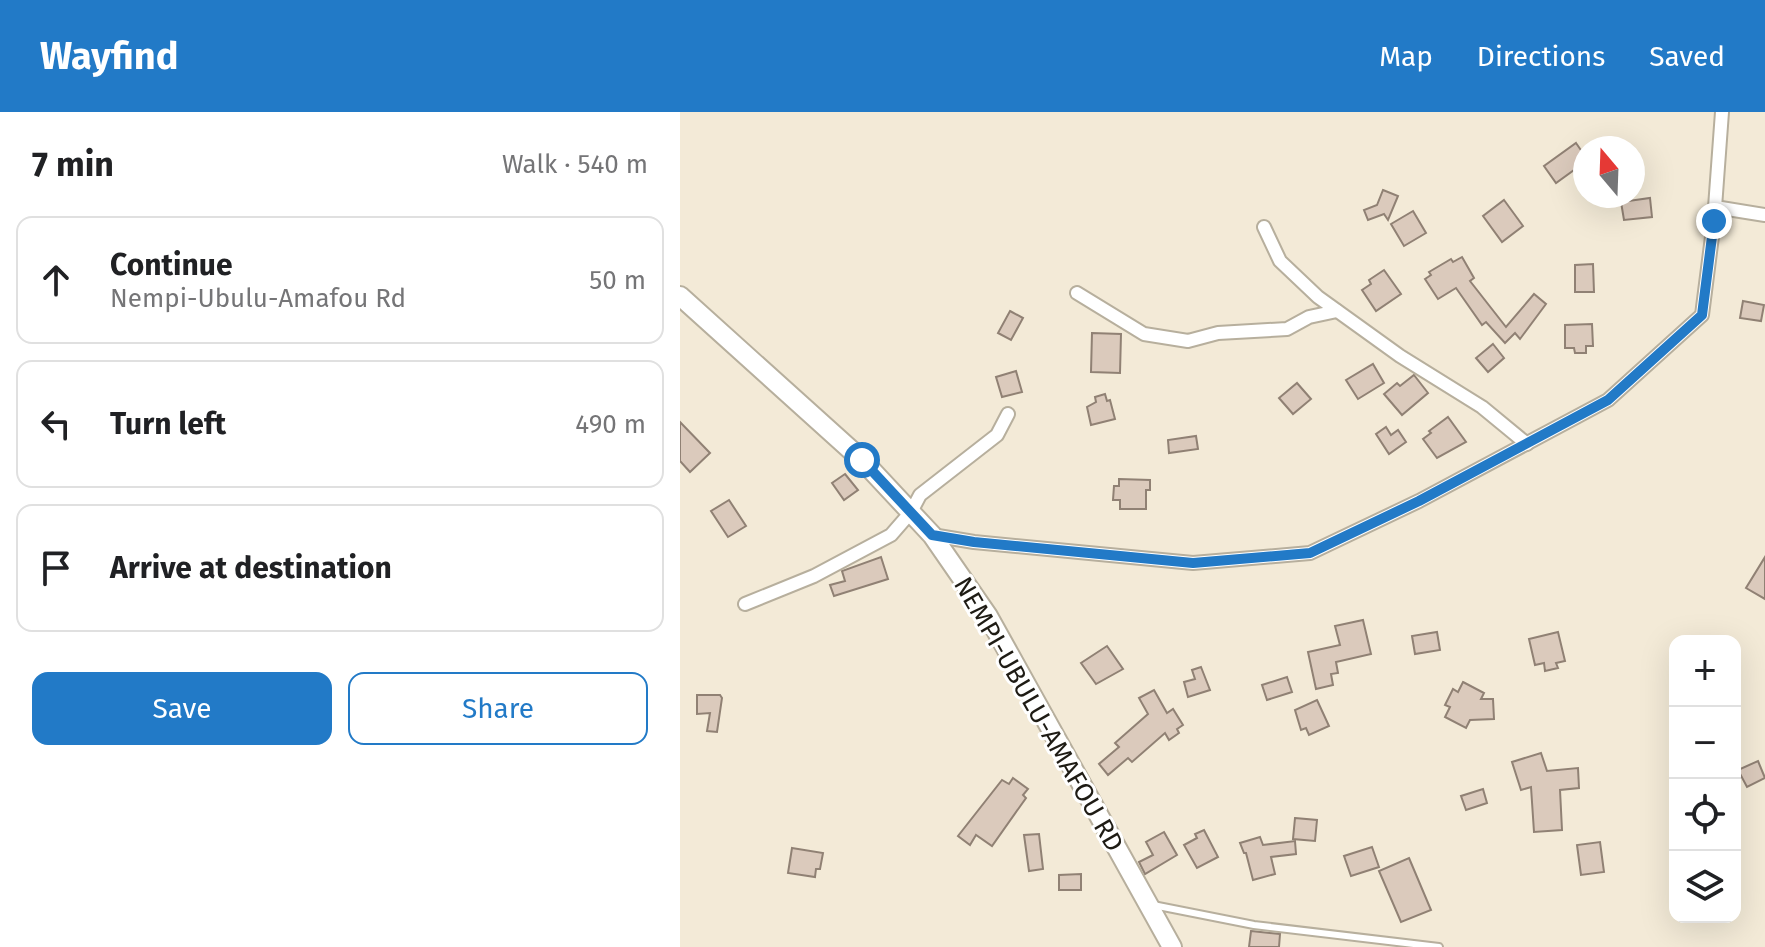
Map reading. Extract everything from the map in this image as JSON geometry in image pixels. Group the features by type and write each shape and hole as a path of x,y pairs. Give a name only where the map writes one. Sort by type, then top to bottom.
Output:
{"street":[{"path":"932,535 974,542 1193,563 1310,553 1419,501 1527,444 1608,400 1702,315 1722,112"},
{"path":"1715,207 1765,215"},
{"path":"1264,227 1280,261 1318,297 1400,356 1482,407 1527,444"},
{"path":"1077,293 1144,334 1188,341 1218,333 1287,329 1309,317 1337,311"},
{"name":"NEMPI-UBULU-AMAFOU RD","path":"680,296 862,460 932,535 988,616 1172,947"},
{"path":"745,604 814,576 891,535 911,512 920,495 997,435 1008,414"}],"lane":[{"path":"1149,904 1254,925 1439,947"}],"building":[{"path":"1573,145 1573,171 1556,183 1544,166"},
{"path":"1383,190 1398,196 1388,220 1384,214 1368,220 1364,210 1377,205"},
{"path":"1650,198 1652,217 1624,220 1622,208 1645,208 1645,199"},
{"path":"1504,200 1523,226 1502,242 1483,216"},
{"path":"1413,211 1426,233 1404,246 1391,224"},
{"path":"1462,257 1474,278 1470,281 1506,327 1534,294 1546,304 1520,339 1515,333 1505,343 1486,322 1482,325 1456,288 1438,299 1425,279 1431,275 1429,272 1451,259 1453,262"},
{"path":"1593,264 1594,292 1575,292 1575,265"},
{"path":"1384,270 1401,294 1376,311 1362,290 1371,284 1369,280"},
{"path":"1743,301 1764,305 1761,321 1740,318"},
{"path":"1010,311 1023,318 1011,340 998,333"},
{"path":"1592,324 1593,346 1586,346 1586,353 1575,353 1574,348 1565,348 1565,325"},
{"path":"1092,333 1121,334 1120,373 1091,372"},
{"path":"1493,344 1504,358 1488,372 1476,358"},
{"path":"1373,364 1384,383 1358,399 1346,380"},
{"path":"1016,371 1022,392 1002,397 996,377"},
{"path":"1414,375 1428,393 1402,415 1384,394"},
{"path":"1297,383 1311,399 1293,414 1279,398"},
{"path":"1105,394 1107,401 1110,400 1115,419 1091,425 1087,407 1096,402 1095,397"},
{"path":"1448,417 1466,442 1437,458 1423,439"},
{"path":"680,422 710,453 690,472 680,461"},
{"path":"1386,427 1391,435 1398,430 1406,442 1389,454 1376,434"},
{"path":"1196,436 1198,449 1169,453 1168,440"},
{"path":"845,474 858,490 844,500 832,483"},
{"path":"1119,479 1150,480 1150,490 1146,490 1146,509 1120,509 1120,500 1113,500 1114,486 1119,486"},
{"path":"729,500 746,526 728,537 711,511"},
{"path":"881,557 888,579 834,596 830,585 845,581 842,571"},
{"path":"1765,557 1765,599 1746,588"},
{"path":"1363,620 1371,654 1336,662 1338,673 1331,674 1333,685 1316,689 1308,652 1340,645 1335,626"},
{"path":"1437,632 1440,650 1415,654 1412,636"},
{"path":"1558,632 1565,661 1556,663 1558,668 1545,671 1544,663 1535,665 1529,639"},
{"path":"1107,646 1123,669 1096,684 1081,663"},
{"path":"1201,667 1210,690 1188,697 1184,682 1195,679 1192,670"},
{"path":"1287,677 1292,692 1267,700 1262,685"},
{"path":"1463,682 1484,693 1481,699 1493,699 1494,719 1470,720 1466,728 1445,717 1450,707 1445,705 1453,689 1458,692"},
{"path":"1154,690 1167,713 1173,709 1183,725 1177,729 1179,733 1169,740 1165,733 1132,762 1128,758 1108,775 1099,764 1119,747 1115,743 1148,714 1139,698"},
{"path":"697,695 720,695 722,698 717,732 707,731 710,713 697,714"},
{"path":"1317,700 1329,726 1309,735 1306,728 1301,730 1295,710"},
{"path":"1541,753 1547,771 1578,768 1579,788 1560,790 1562,830 1534,832 1531,787 1521,790 1512,762"},
{"path":"1758,761 1765,778 1747,787 1741,769"},
{"path":"1013,778 1028,789 1023,795 1026,798 992,846 976,835 970,845 958,836 1002,780 1009,784"},
{"path":"1483,789 1487,803 1466,810 1461,796"},
{"path":"1295,818 1317,820 1315,841 1293,839"},
{"path":"1204,830 1218,857 1197,868 1184,845"},
{"path":"1164,832 1177,855 1145,874 1139,862 1153,855 1146,842"},
{"path":"1039,834 1043,869 1029,871 1024,835"},
{"path":"1260,837 1263,845 1295,841 1296,854 1271,857 1275,874 1253,880 1240,843"},
{"path":"1600,842 1604,872 1581,875 1577,845"},
{"path":"1372,847 1379,867 1351,876 1344,856"},
{"path":"792,848 823,853 815,877 788,873"},
{"path":"1409,858 1431,910 1401,922 1379,871"},
{"path":"1081,874 1081,890 1059,890 1059,875"},
{"path":"1251,931 1280,934 1279,947 1249,947"}],"route":[{"path":"862,460 932,535 974,542 1193,563 1310,553 1419,501 1608,400 1702,315 1714,221"}]}
